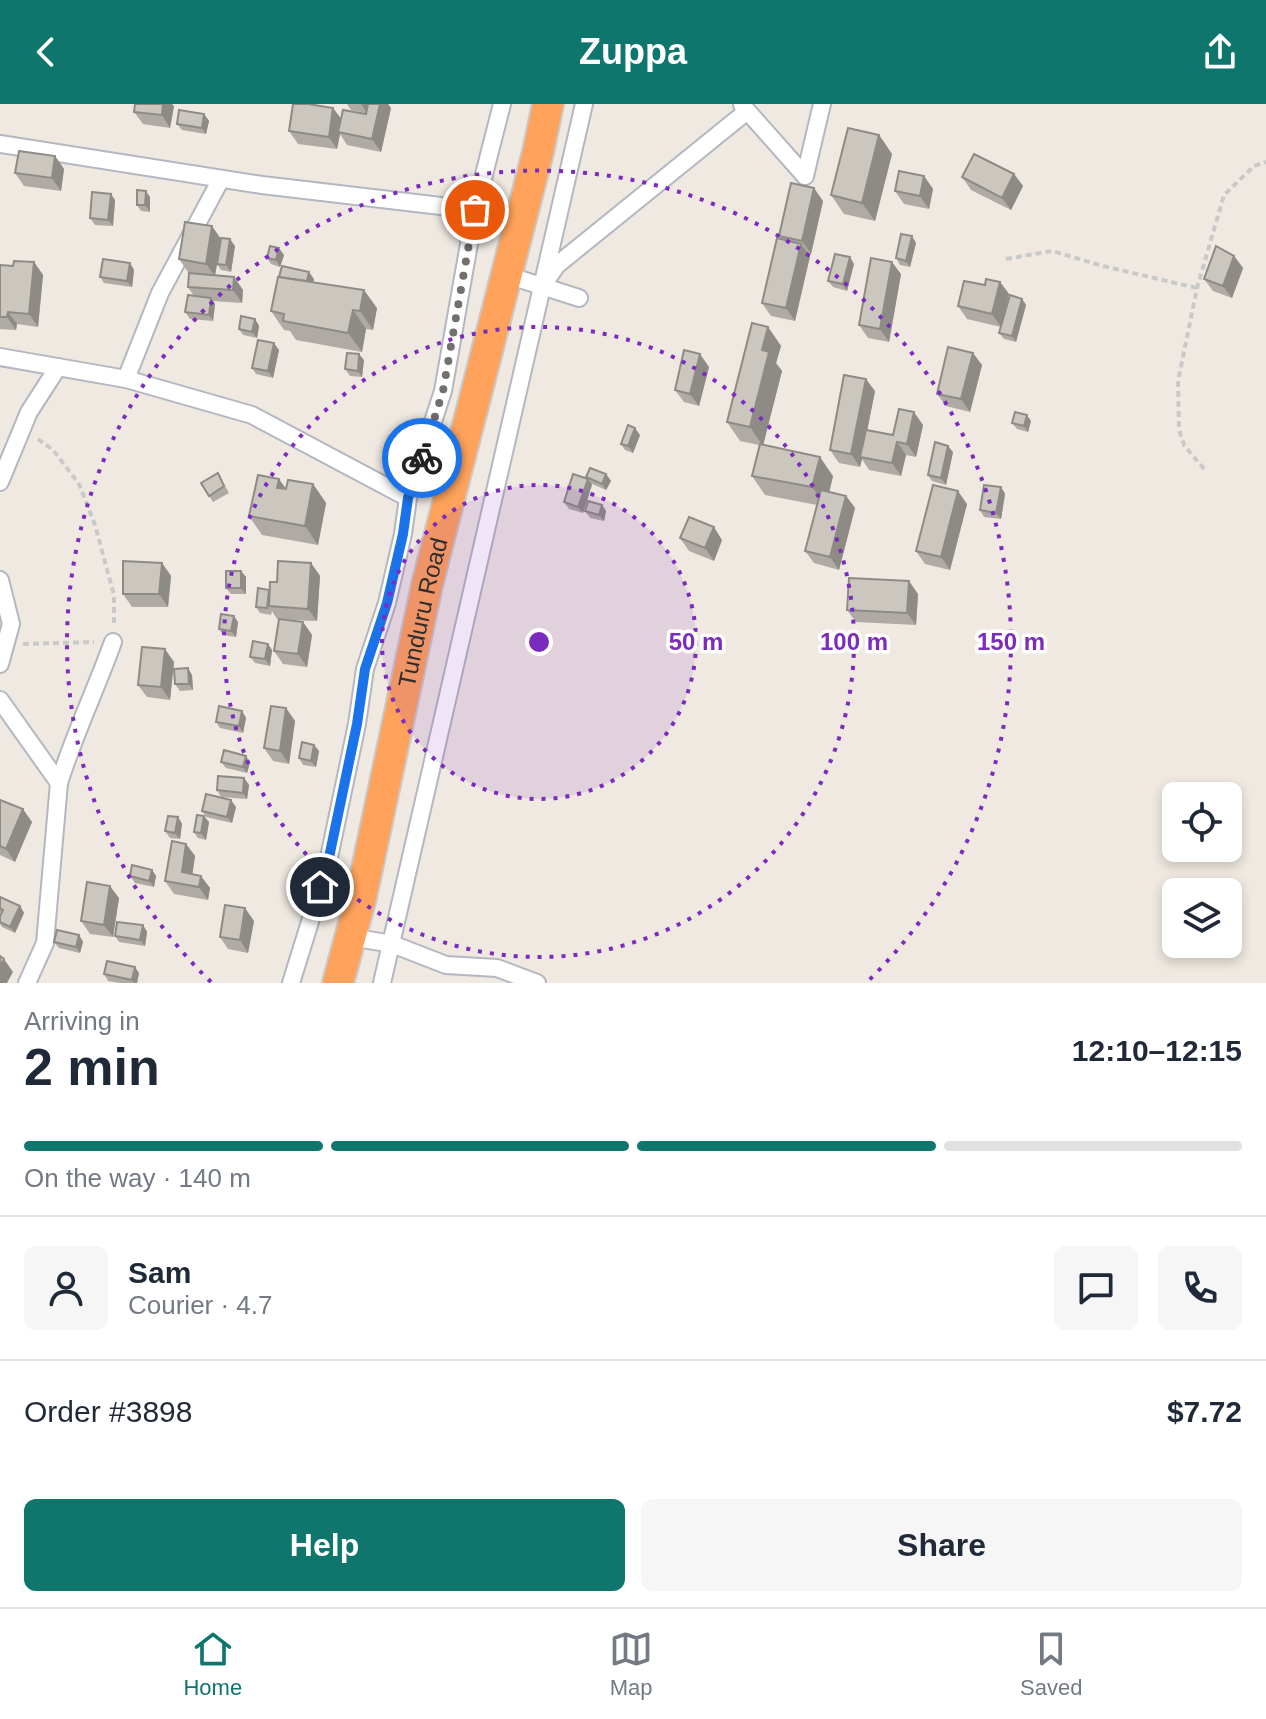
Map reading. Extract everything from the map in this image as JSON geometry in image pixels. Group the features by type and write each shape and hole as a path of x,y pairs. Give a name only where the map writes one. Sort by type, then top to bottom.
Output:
{"highway":[{"name":"Tunduru Road","path":"338,983 351,937 427,585 548,104"}],"street":[{"path":"291,983 327,867 357,724 365,669 387,603 408,498 443,391 475,210 502,104"},
{"path":"382,983 584,104"},
{"path":"543,286 557,265 744,108 805,176 822,104"},
{"path":"0,144 221,179 475,210"},
{"path":"126,379 160,293 221,179"},
{"path":"507,275 579,298"},
{"path":"0,357 126,379 252,415 408,498"},
{"path":"0,482 29,412 58,367"},
{"path":"0,580 11,624 0,664"},
{"path":"27,983 45,943 59,783 72,741 113,642"},
{"path":"0,700 59,783"},
{"path":"351,937 392,944 446,965 497,968 537,983"}],"path":[{"path":"1204,469 1184,445 1179,430 1178,381 1197,288 1224,195 1254,166 1266,162"},
{"path":"1006,259 1052,251 1197,288"},
{"path":"5,645 113,642 114,595 95,525 79,484 53,450 23,428"}],"building":[{"path":"135,104 163,104 162,115 134,112"},
{"path":"293,104 333,108 329,137 289,131"},
{"path":"368,104 380,104 372,139 338,132 343,110 366,114"},
{"path":"179,110 204,114 202,128 177,124"},
{"path":"848,128 879,135 862,203 831,195"},
{"path":"19,151 55,156 52,178 15,173"},
{"path":"974,154 1014,174 1002,198 962,177"},
{"path":"899,171 924,176 920,196 895,191"},
{"path":"791,183 814,188 802,241 779,236"},
{"path":"137,190 146,191 145,205 137,205"},
{"path":"92,192 111,194 108,220 90,218"},
{"path":"185,222 212,226 206,264 179,259"},
{"path":"901,234 912,236 906,261 896,258"},
{"path":"221,238 230,239 226,265 217,264"},
{"path":"777,238 801,244 786,308 762,303"},
{"path":"270,246 279,248 276,260 267,258"},
{"path":"1216,246 1234,256 1223,286 1204,279"},
{"path":"835,254 850,257 843,284 828,281"},
{"path":"871,258 892,262 880,329 859,325"},
{"path":"103,259 130,263 127,281 100,277"},
{"path":"14,261 34,262 29,314 8,312 7,317 0,317 0,265 13,266"},
{"path":"282,266 309,272 307,281 279,277"},
{"path":"189,273 234,277 233,290 188,287"},
{"path":"278,277 364,290 360,311 353,310 348,333 283,321 284,314 271,311"},
{"path":"986,279 1000,282 992,314 958,306 964,281 985,285"},
{"path":"188,295 211,298 209,315 185,312"},
{"path":"1010,295 1022,299 1012,336 999,333"},
{"path":"241,316 255,319 252,332 239,329"},
{"path":"752,323 768,327 762,350 769,352 750,427 727,422"},
{"path":"258,340 274,343 268,371 252,368"},
{"path":"948,347 973,353 961,399 937,394"},
{"path":"684,350 700,354 690,394 675,390"},
{"path":"347,353 359,354 358,371 345,369"},
{"path":"844,375 866,379 851,454 830,450"},
{"path":"899,409 914,412 907,444 897,442 892,463 860,457 866,430 893,435"},
{"path":"1015,412 1027,415 1024,426 1012,423"},
{"path":"628,425 635,428 628,446 621,444"},
{"path":"935,442 948,446 941,478 928,475"},
{"path":"760,444 820,457 812,487 752,476"},
{"path":"590,468 606,474 602,484 586,477"},
{"path":"218,473 224,486 209,496 201,483"},
{"path":"573,474 588,479 578,507 564,502"},
{"path":"258,475 279,479 277,488 286,489 288,480 313,484 305,526 249,516"},
{"path":"933,485 958,491 941,557 916,551"},
{"path":"984,485 1001,487 996,513 980,510"},
{"path":"821,490 846,496 830,557 805,551"},
{"path":"588,501 602,505 599,515 585,511"},
{"path":"689,517 714,527 705,548 680,538"},
{"path":"123,561 162,563 159,594 123,594"},
{"path":"278,561 311,563 308,609 269,606 270,582 277,582"},
{"path":"226,571 241,571 241,588 226,588"},
{"path":"849,578 909,581 907,613 847,610"},
{"path":"258,588 269,590 267,608 256,607"},
{"path":"221,614 234,616 231,631 219,629"},
{"path":"279,619 303,622 298,654 274,651"},
{"path":"253,641 268,644 265,659 250,657"},
{"path":"142,647 165,649 161,687 138,685"},
{"path":"188,668 189,684 175,684 174,669"},
{"path":"219,706 242,711 239,726 216,722"},
{"path":"271,706 286,708 280,751 264,748"},
{"path":"302,742 314,745 311,761 299,758"},
{"path":"224,750 246,756 243,767 221,762"},
{"path":"218,776 244,778 243,793 217,790"},
{"path":"206,794 231,800 227,817 202,811"},
{"path":"0,800 23,809 6,849 0,846"},
{"path":"197,815 204,816 201,833 194,832"},
{"path":"168,816 178,817 175,833 165,831"},
{"path":"172,841 186,844 182,872 201,876 199,887 165,881"},
{"path":"132,865 152,870 149,881 130,876"},
{"path":"87,882 110,886 104,925 81,921"},
{"path":"0,897 20,906 10,927 0,922 3,910 0,908"},
{"path":"225,905 245,908 240,940 220,937"},
{"path":"117,922 143,925 140,940 115,936"},
{"path":"57,930 79,935 76,947 54,942"},
{"path":"107,961 135,967 132,980 104,974"}],"way so far":[{"path":"422,458 443,391 475,210"}],"route":[{"path":"320,887 357,724 365,669 387,603 408,498 422,458"}]}
